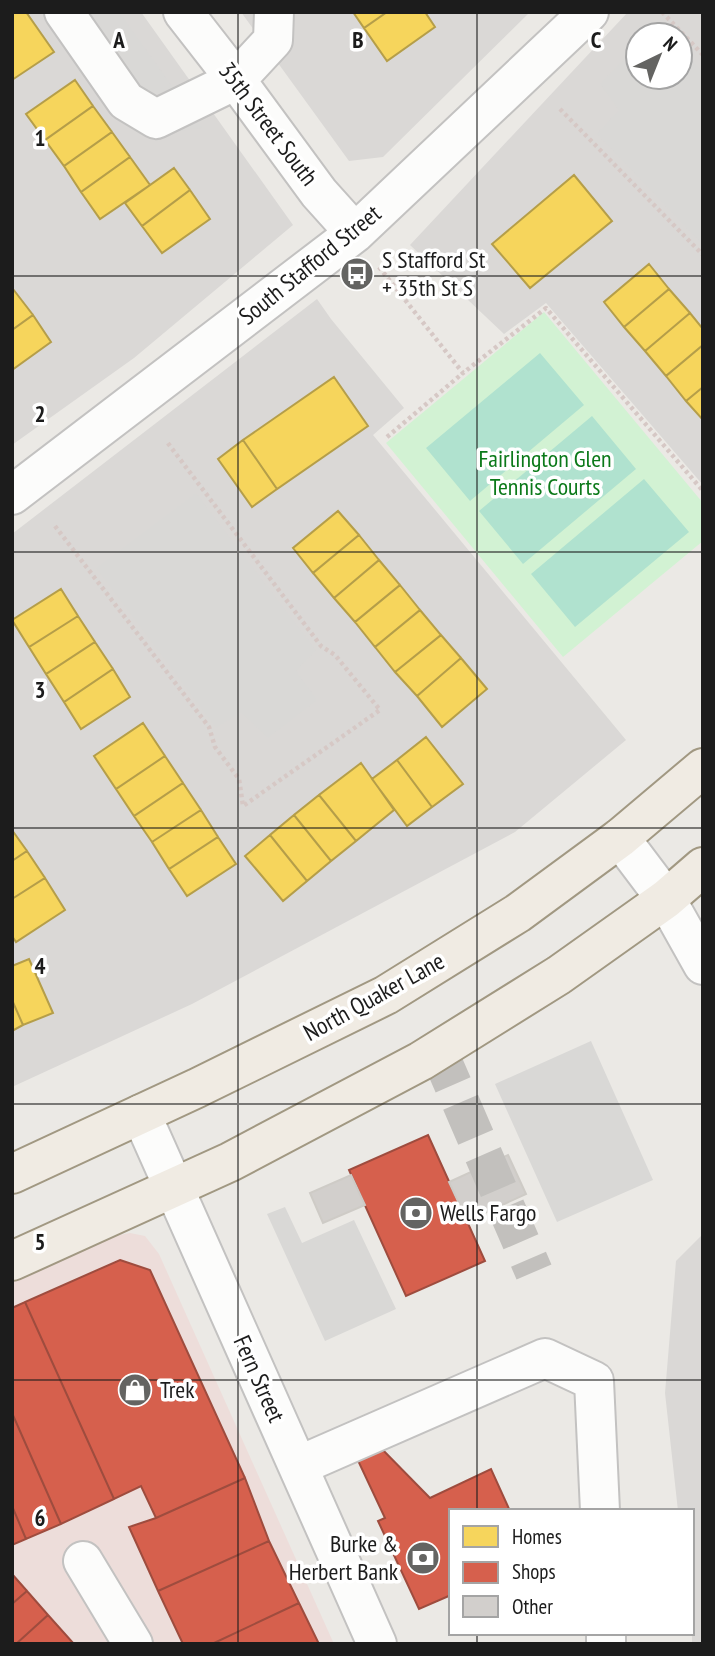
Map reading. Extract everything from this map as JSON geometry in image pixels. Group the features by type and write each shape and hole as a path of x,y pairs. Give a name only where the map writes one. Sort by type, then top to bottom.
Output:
{"main road":[{"name":"North Quaker Lane","path":"12,1174 386,995 518,913 620,838 703,768"},
{"path":"12,1261 230,1162 421,1061 559,975 666,899 703,867"}],"street":[{"path":"64,12 126,101 156,119 236,80 273,40 274,12"},
{"name":"35th Street South","path":"183,12 319,193 355,233"},
{"name":"South Stafford Street","path":"12,495 355,233 589,12"},
{"path":"620,838 666,899 703,965"},
{"name":"Fern Street","path":"141,1114 377,1644"},
{"path":"298,1466 545,1358 594,1381 600,1509"},
{"path":"83,1561 133,1644"}],"path":[{"path":"662,12 703,55"},
{"path":"559,109 703,255"},
{"path":"379,267 463,373"},
{"path":"387,437 546,307 703,491"},
{"path":"55,526 209,727 215,747 239,779 243,806 380,710 335,655 321,646 167,442"}],"shaded area":[{"path":"12,12 141,12 293,225 134,358 12,445"},
{"path":"51,12 119,12 202,128 157,134"},
{"path":"241,12 530,12 383,157 349,161"},
{"path":"628,12 703,12 703,485 546,303 504,334 410,245"},
{"path":"624,59 624,91 694,91 694,62 703,71 703,245 597,134 619,110 600,84"},
{"path":"317,299 404,408 373,435 626,740 515,832 192,1004 12,1087 12,534"},
{"path":"196,493 316,650 296,671 317,700 268,738 241,712 216,728 96,568"},
{"path":"591,1041 653,1180 557,1222 495,1084"},
{"path":"285,1207 302,1243 354,1220 396,1309 325,1341 267,1214"},
{"path":"130,1233 145,1236 159,1254 334,1644 12,1644 12,1281 109,1237"},
{"path":"703,1234 703,1644 692,1644 694,1509 678,1509 665,1393 676,1261"}],"green space":[{"name":"Fairlington Glen Tennis Courts","path":"544,312 703,503 703,541 563,657 386,443"},
{"path":"540,353 584,405 470,501 426,448"},
{"path":"592,416 636,469 523,564 479,511"},
{"path":"644,479 689,532 575,627 531,574"}],"building: Homes":[{"path":"12,12 26,12 54,52 12,80"},
{"path":"353,12 387,12 364,28"},
{"path":"387,12 425,12 435,27 387,61 364,28"},
{"path":"75,80 93,106 45,140 26,114"},
{"path":"93,106 112,132 64,166 45,140"},
{"path":"112,132 130,157 81,192 64,166"},
{"path":"130,157 150,185 100,219 81,192"},
{"path":"174,168 190,190 142,226 125,203"},
{"path":"574,175 612,221 530,288 492,244"},
{"path":"190,190 210,219 162,253 142,226"},
{"path":"649,264 669,289 624,327 604,302"},
{"path":"669,289 690,313 645,351 624,327"},
{"path":"12,290 33,315 12,330"},
{"path":"690,313 703,329 703,345 666,376 645,351"},
{"path":"33,315 51,342 12,370 12,330"},
{"path":"703,345 703,387 686,401 666,376"},
{"path":"334,377 368,426 277,489 243,440"},
{"path":"703,387 703,420 686,401"},
{"path":"243,440 277,489 252,507 218,459"},
{"path":"338,511 359,535 313,573 293,548"},
{"path":"359,535 379,560 334,598 313,573"},
{"path":"379,560 400,585 355,622 334,598"},
{"path":"400,585 420,610 375,647 355,622"},
{"path":"61,589 78,616 29,647 12,620"},
{"path":"420,610 441,635 395,672 375,647"},
{"path":"78,616 95,642 46,674 29,647"},
{"path":"441,635 461,658 417,696 395,672"},
{"path":"95,642 113,669 64,702 46,674"},
{"path":"461,658 487,689 442,727 417,696"},
{"path":"113,669 130,697 81,729 64,702"},
{"path":"143,723 165,756 116,789 94,756"},
{"path":"426,737 463,784 432,807 397,760"},
{"path":"165,756 183,783 134,816 116,789"},
{"path":"397,760 432,807 407,826 372,779"},
{"path":"361,763 394,810 356,841 319,795"},
{"path":"183,783 201,810 152,842 134,816"},
{"path":"319,795 356,841 331,861 294,815"},
{"path":"201,810 218,837 169,869 152,842"},
{"path":"294,815 331,861 307,881 270,835"},
{"path":"12,830 27,851 12,861"},
{"path":"270,835 307,881 283,901 245,856"},
{"path":"218,837 236,864 187,896 169,869"},
{"path":"27,851 45,878 12,899 12,861"},
{"path":"45,878 65,910 16,942 12,936 12,899"},
{"path":"29,959 53,1013 23,1025 12,1000 12,966"},
{"path":"12,1000 23,1025 12,1031"}],"building: Shops":[{"name":"Wells Fargo","path":"428,1135 485,1261 406,1296 349,1170"},
{"name":"Trek","path":"120,1260 150,1270 245,1478 156,1518 141,1486 114,1499 25,1302"},
{"path":"25,1302 114,1499 61,1524 12,1413 12,1308"},
{"path":"12,1413 61,1524 26,1539 12,1506"},
{"name":"Burke & Herbert Bank","path":"375,1442 430,1498 491,1469 509,1509 449,1509 449,1596 419,1609 378,1521 385,1518 354,1452"},
{"path":"245,1478 269,1541 158,1591 129,1527 156,1518"},
{"path":"12,1506 26,1539 12,1545"},
{"path":"269,1541 299,1603 212,1644 183,1644 158,1591"},
{"path":"12,1574 27,1591 12,1604"},
{"path":"27,1591 48,1615 16,1644 12,1644 12,1604"},
{"path":"299,1603 319,1644 212,1644"},
{"path":"48,1615 74,1644 16,1644"}],"building: Other":[{"path":"508,1155 526,1194 467,1221 449,1182"},
{"path":"351,1175 365,1205 323,1223 310,1193"}],"tunnel":[{"path":"438,1050 534,1272"}],"place":[{"name":"S Stafford St + 35th St S","path":"357,274"},
{"name":"Wells Fargo","path":"416,1213"},
{"name":"Trek","path":"135,1390"},
{"name":"Burke & Herbert Bank","path":"423,1558"}]}
